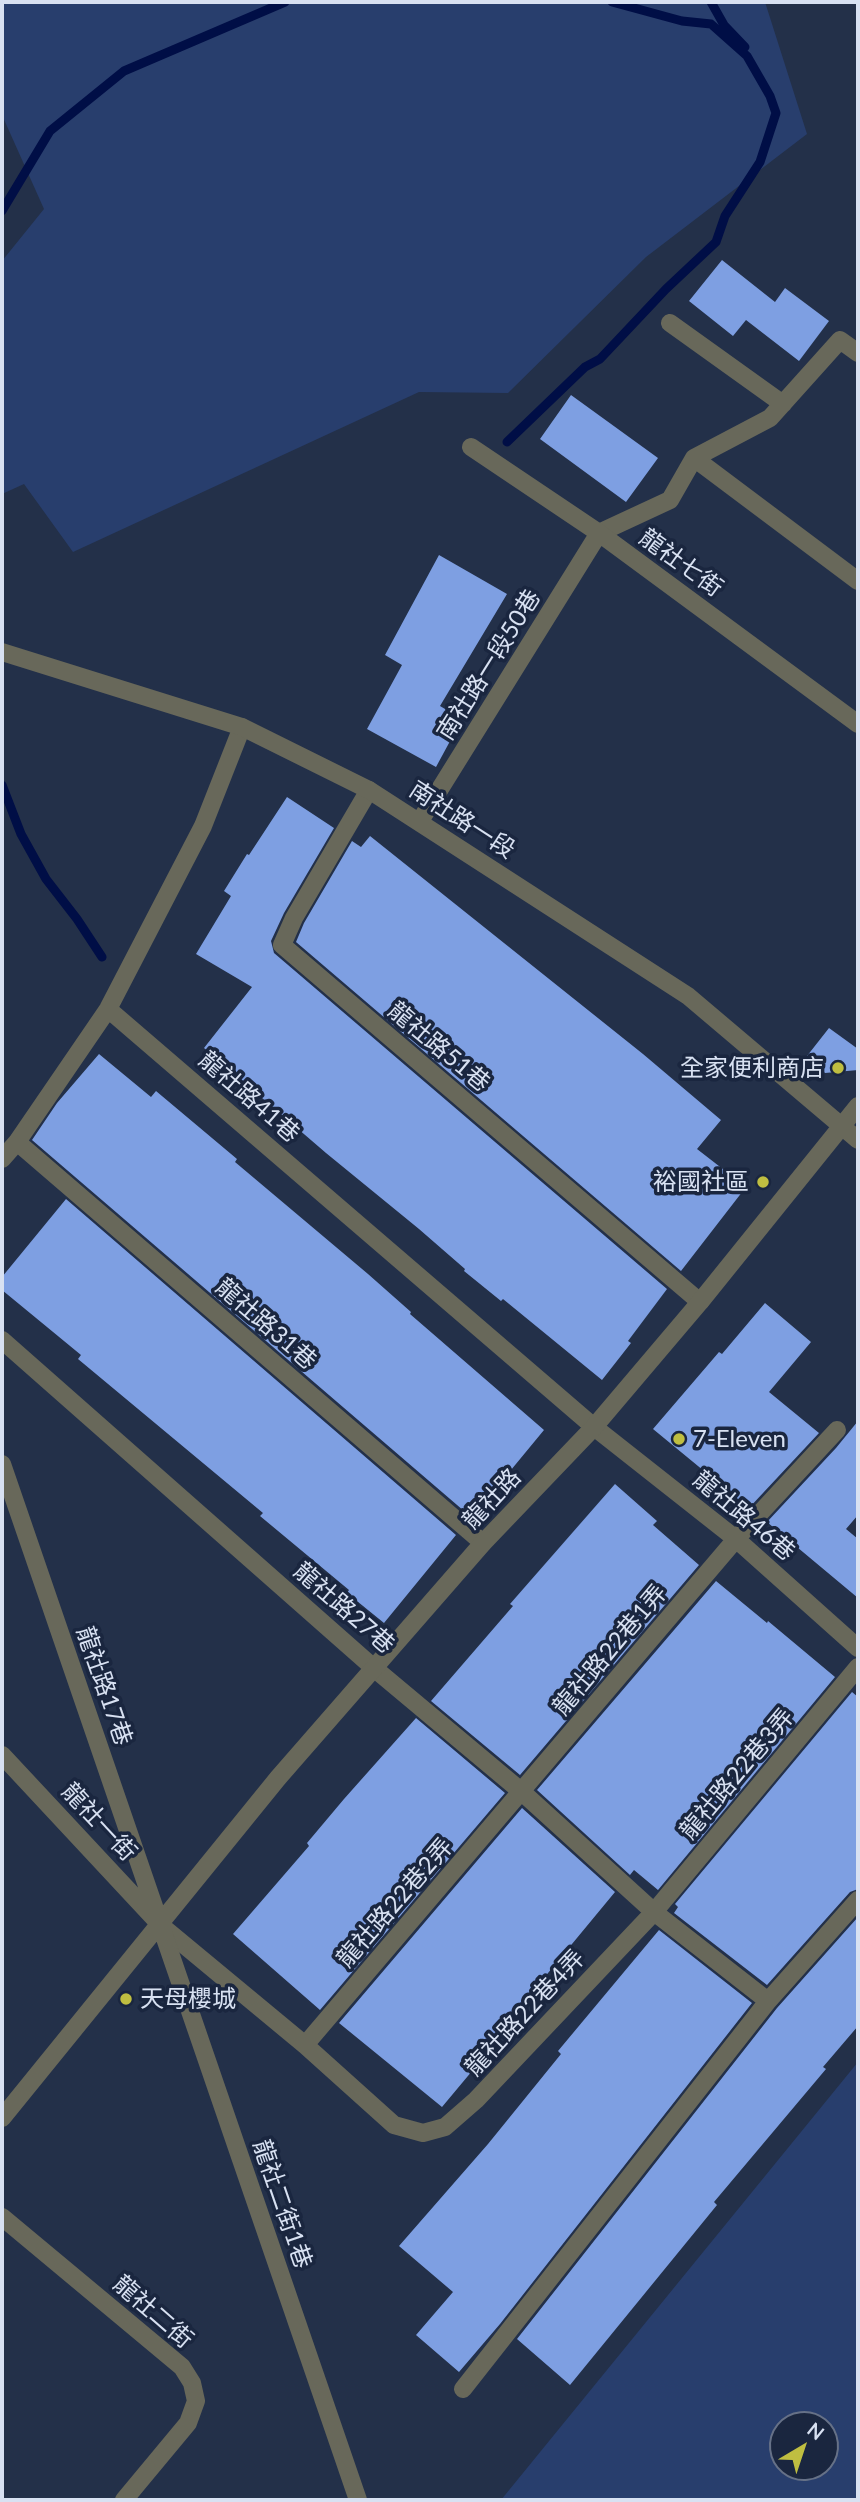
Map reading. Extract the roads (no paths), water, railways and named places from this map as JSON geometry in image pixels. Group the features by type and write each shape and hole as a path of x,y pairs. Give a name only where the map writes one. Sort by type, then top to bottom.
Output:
{"street":[{"path":"670,323 783,404"},
{"path":"598,533 670,500 694,458 770,418 840,340 858,354"},
{"name":"龍社七街","path":"471,447 598,533 858,724"},
{"path":"694,458 858,581"},
{"name":"南社路一段50巷","path":"421,821 598,533"},
{"name":"南社路一段","path":"2,652 242,727 369,790 421,821 688,996 858,1140"},
{"path":"2,1159 17,1142 108,1009 203,826 242,727"},
{"name":"龍社路51巷","path":"369,790 294,918 282,945 700,1302"},
{"name":"龍社路41巷","path":"108,1009 594,1427"},
{"name":"龍社路","path":"159,1924 278,1778 483,1543 594,1427 700,1302 858,1106"},
{"name":"龍社路31巷","path":"17,1142 483,1543"},
{"name":"龍社路27巷","path":"2,1340 375,1669 522,1793 654,1912 768,2001"},
{"name":"龍社路46巷","path":"594,1427 736,1539 858,1648"},
{"name":"龍社路22巷1弄","path":"522,1793 736,1539 837,1430"},
{"name":"龍社路17巷","path":"2,1464 159,1924"},
{"name":"龍社路22巷3弄","path":"654,1912 858,1667"},
{"name":"龍社一街","path":"2,1755 159,1924"},
{"name":"龍社路22巷2弄","path":"305,2045 522,1793"},
{"path":"463,2389 768,2001 858,1900"},
{"name":"龍社路22巷4弄","path":"305,2045 394,2125 423,2133 446,2127 476,2100 654,1912"},
{"path":"2,2118 159,1924 305,2045"},
{"name":"龍社二街1巷","path":"159,1924 358,2500"},
{"name":"龍社二街","path":"2,2217 182,2367 192,2383 196,2402 188,2423 124,2500"}],"waterway":[{"path":"2,211 50,131 124,71 285,2"},
{"path":"507,442 585,367 600,359 666,289 716,242 725,216 760,162 776,113 770,96 747,56 711,24 682,21 612,2"},
{"path":"711,2 724,25 745,47"},
{"path":"2,785 21,834 46,879 102,957"}],"place":[{"name":"全家便利商店","path":"838,1068"},
{"name":"裕國社區","path":"763,1182"},
{"name":"7-Eleven","path":"679,1439"},
{"name":"天母櫻城","path":"126,1999"}]}
